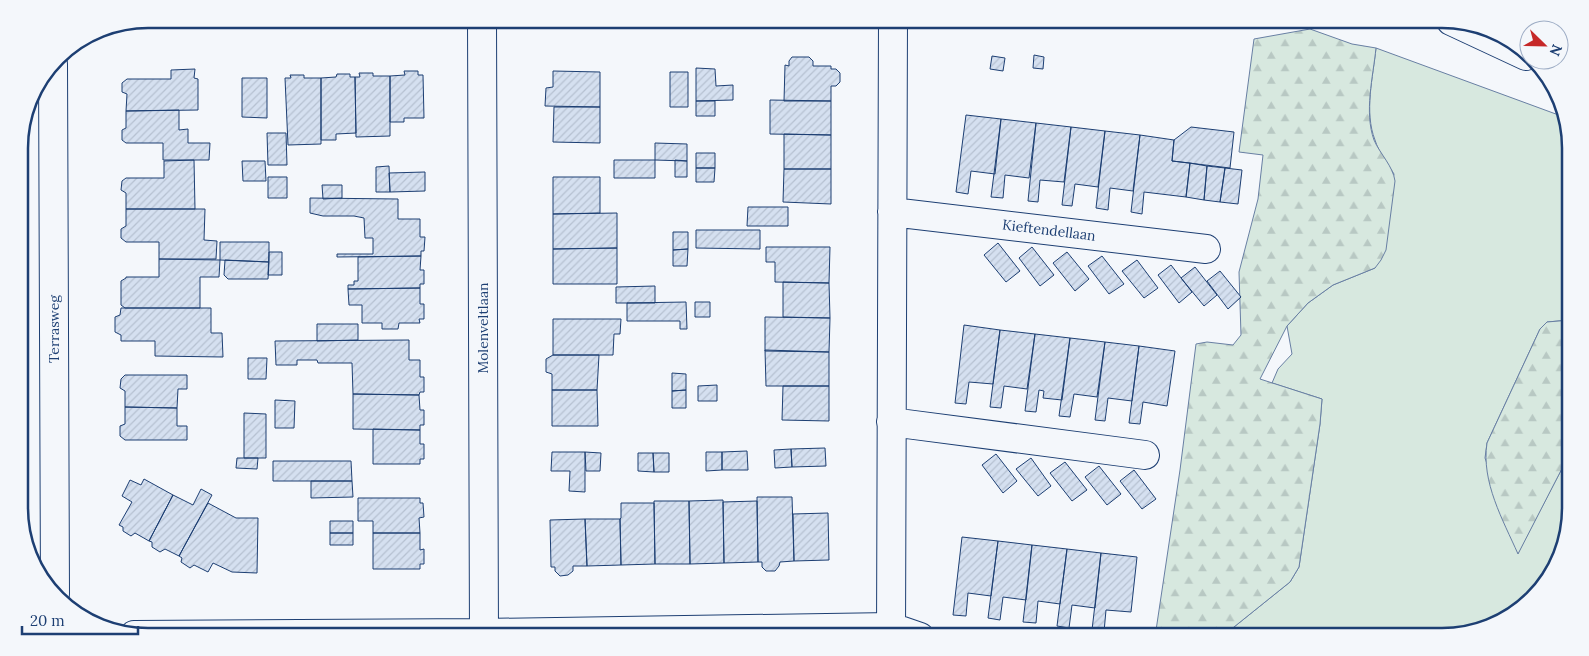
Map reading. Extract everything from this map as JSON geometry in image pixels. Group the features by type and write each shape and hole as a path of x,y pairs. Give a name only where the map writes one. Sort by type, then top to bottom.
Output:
{"street":[{"name":"Molenveltlaan","path":"482,28 484,628"},
{"path":"891,628 893,28"},
{"path":"1478,33 1504,46"},
{"name":"Terrasweg","path":"53,74 55,585"},
{"name":"Kieftendellaan","path":"892,212 1206,249"},
{"path":"891,422 1145,455"}],"green space":[{"path":"1310,29 1352,44 1376,48 1369,106 1371,129 1374,140 1392,170 1395,181 1386,250 1375,268 1333,285 1308,303 1287,326 1260,379 1322,399 1299,567 1290,582 1233,628 1156,628 1180,470 1196,344 1207,342 1233,345 1241,335 1239,272 1258,199 1263,155 1239,152 1254,39"},
{"path":"1376,48 1556,114 1562,148 1562,321 1547,322 1540,329 1487,443 1485,458 1518,553 1562,468 1562,508 1559,532 1549,561 1532,588 1514,604 1501,612 1472,624 1449,628 1233,628 1290,582 1299,567 1322,399 1272,383 1278,369 1292,354 1287,326 1308,303 1333,285 1375,268 1394,174 1383,158 1372,129 1370,94"},
{"path":"1562,321 1562,469 1518,554 1490,486 1486,458 1487,443 1540,329 1547,322"}],"building":[{"path":"1034,55 1044,57 1043,69 1033,68"},
{"path":"992,56 1005,58 1003,71 990,69"},
{"path":"792,57 809,57 813,61 813,66 831,66 831,69 836,69 840,73 840,82 836,86 831,86 831,101 784,101 785,65 789,66 789,61"},
{"path":"696,68 715,69 716,86 733,85 733,100 696,101"},
{"path":"195,69 194,78 198,79 198,110 126,111 127,94 122,92 122,83 127,79 171,79 171,70"},
{"path":"404,71 418,71 418,75 423,75 424,118 404,118 404,122 390,122 390,76 405,75"},
{"path":"553,71 600,72 600,107 545,106 546,88 553,87"},
{"path":"670,72 688,72 688,107 670,107"},
{"path":"359,73 373,73 373,76 390,76 390,136 356,137 355,77 360,77"},
{"path":"337,74 350,74 350,77 355,77 356,133 336,134 336,140 321,140 321,78 336,77"},
{"path":"290,75 304,75 304,78 321,78 321,144 288,145 285,78 291,78"},
{"path":"242,78 267,78 267,118 242,117"},
{"path":"770,100 831,101 831,135 770,134"},
{"path":"696,101 715,101 715,116 696,116"},
{"path":"554,107 600,107 600,143 553,142"},
{"path":"179,110 179,130 188,129 188,143 210,143 209,160 163,160 163,143 126,143 122,140 122,130 126,128 126,111"},
{"path":"966,115 1001,119 995,174 971,171 968,194 956,192"},
{"path":"1001,119 1036,123 1029,178 1005,175 1003,198 991,197"},
{"path":"1036,123 1071,127 1064,182 1040,180 1038,202 1028,201"},
{"path":"1071,127 1105,131 1098,187 1075,184 1072,206 1062,205"},
{"path":"1191,127 1234,132 1230,168 1172,161 1174,140"},
{"path":"1105,131 1140,135 1133,191 1110,188 1108,210 1096,208"},
{"path":"267,133 286,133 287,165 268,165"},
{"path":"784,134 831,135 831,169 784,169"},
{"path":"1140,135 1174,140 1172,161 1190,163 1186,197 1144,192 1142,214 1131,212"},
{"path":"655,143 687,144 687,161 655,160"},
{"path":"696,153 715,153 715,168 696,168"},
{"path":"194,160 195,209 126,209 126,193 121,190 122,181 126,178 164,178 164,161"},
{"path":"614,160 655,160 655,178 614,178"},
{"path":"675,160 687,161 687,177 675,177"},
{"path":"242,161 265,161 266,181 243,181"},
{"path":"1190,163 1207,166 1204,200 1186,197"},
{"path":"389,166 390,192 376,192 376,167"},
{"path":"1207,166 1225,168 1220,202 1204,200"},
{"path":"696,168 715,168 714,182 696,182"},
{"path":"1225,168 1242,170 1238,204 1220,202"},
{"path":"784,169 831,169 831,204 783,202"},
{"path":"425,172 425,191 390,192 389,173"},
{"path":"268,177 287,177 287,198 268,198"},
{"path":"553,177 600,177 600,213 553,214"},
{"path":"322,185 342,185 342,198 323,199"},
{"path":"310,198 398,199 398,219 420,219 420,237 425,237 424,251 421,251 421,256 337,257 337,254 373,254 373,238 365,238 364,218 354,216 323,216 310,213"},
{"path":"748,207 788,207 788,226 747,226"},
{"path":"126,209 205,209 204,240 217,241 216,259 159,259 159,242 126,242 121,238 121,229 126,226"},
{"path":"617,213 617,248 553,249 553,214"},
{"path":"696,230 760,230 760,249 696,248"},
{"path":"673,232 688,232 688,249 673,250"},
{"path":"220,242 269,242 269,262 220,260"},
{"path":"998,243 1020,271 1006,282 984,255"},
{"path":"766,247 830,247 829,283 775,282 775,262 766,262"},
{"path":"1032,247 1054,275 1040,286 1019,258"},
{"path":"617,248 617,284 553,284 553,249"},
{"path":"688,249 687,266 673,266 673,250"},
{"path":"269,252 282,252 282,275 268,275"},
{"path":"1067,252 1089,279 1075,291 1053,263"},
{"path":"421,256 420,270 424,270 424,284 420,284 420,288 348,289 348,285 354,285 354,281 358,281 358,257"},
{"path":"1102,256 1124,284 1109,294 1088,266"},
{"path":"159,259 220,260 219,277 200,277 200,308 125,308 121,305 121,281 126,277 159,277"},
{"path":"225,260 269,262 268,279 228,279 224,275"},
{"path":"1137,260 1158,288 1144,298 1122,271"},
{"path":"1171,265 1192,292 1179,303 1158,275"},
{"path":"1195,267 1217,295 1204,306 1181,278"},
{"path":"1220,271 1241,297 1228,309 1207,281"},
{"path":"783,282 829,283 830,318 783,317"},
{"path":"655,286 655,303 616,303 616,287"},
{"path":"420,288 420,304 424,304 424,319 419,319 420,323 399,323 398,329 382,329 382,323 362,323 362,305 349,305 348,289"},
{"path":"686,302 687,329 680,329 680,321 627,321 627,303"},
{"path":"695,302 710,302 710,317 695,317"},
{"path":"121,308 211,308 211,333 222,333 223,357 155,356 155,341 121,341 121,335 115,332 115,317 120,315"},
{"path":"765,317 830,318 829,352 765,351"},
{"path":"553,319 621,319 620,334 614,334 613,355 553,355"},
{"path":"317,324 358,324 358,340 317,341"},
{"path":"964,325 1000,330 993,384 969,382 966,404 955,403"},
{"path":"1000,330 1035,334 1027,389 1004,386 1001,408 990,407"},
{"path":"1035,334 1070,338 1062,400 1043,398 1044,391 1039,390 1036,412 1025,411"},
{"path":"1070,338 1105,342 1097,397 1074,394 1070,417 1059,416"},
{"path":"409,340 409,360 420,360 420,377 424,377 424,392 420,392 419,395 353,394 352,363 318,363 317,360 297,360 297,365 276,365 275,341"},
{"path":"1105,342 1139,346 1132,401 1108,398 1105,421 1095,420"},
{"path":"1139,346 1175,351 1167,406 1143,402 1140,424 1129,423"},
{"path":"765,350 829,352 829,386 766,386"},
{"path":"553,355 599,355 597,390 552,390 552,374 546,372 546,359"},
{"path":"248,358 267,358 266,379 248,379"},
{"path":"672,373 686,374 686,390 672,391"},
{"path":"125,375 187,375 187,389 178,389 177,408 125,407 125,391 120,388 121,379"},
{"path":"717,385 717,401 698,401 698,386"},
{"path":"783,386 829,386 829,421 782,420"},
{"path":"552,390 597,390 598,426 552,426"},
{"path":"686,390 686,408 672,408 672,391"},
{"path":"353,394 419,395 420,410 424,410 424,425 420,425 420,430 353,429"},
{"path":"275,400 295,401 294,428 275,428"},
{"path":"125,407 177,408 177,426 187,426 187,440 125,440 120,436 120,426 125,424"},
{"path":"244,413 266,414 266,458 244,458"},
{"path":"373,429 420,430 420,444 424,444 424,459 420,459 420,464 373,464"},
{"path":"825,448 826,466 792,467 791,449"},
{"path":"791,449 792,467 775,468 774,450"},
{"path":"747,451 748,470 722,470 722,452"},
{"path":"552,452 585,452 585,492 569,491 570,471 551,471"},
{"path":"585,452 601,453 600,471 586,471"},
{"path":"706,452 722,452 722,470 706,471"},
{"path":"638,453 653,453 654,472 638,471"},
{"path":"653,453 669,453 669,472 654,472"},
{"path":"996,454 1017,481 1003,493 982,465"},
{"path":"237,458 258,458 257,469 236,468"},
{"path":"1031,458 1051,486 1038,496 1016,469"},
{"path":"273,461 351,461 352,481 273,481"},
{"path":"1065,462 1087,490 1072,501 1050,473"},
{"path":"1099,466 1121,494 1107,505 1085,477"},
{"path":"1134,470 1156,499 1142,509 1120,481"},
{"path":"144,479 173,495 149,541 135,533 131,536 123,531 123,527 119,525 132,502 122,496 130,480 141,485"},
{"path":"311,481 352,481 353,497 311,498"},
{"path":"201,489 212,495 179,556 165,549 160,552 152,547 152,542 149,541 173,495 193,505"},
{"path":"757,497 792,497 794,561 780,562 775,571 766,571 762,567 762,562 758,562"},
{"path":"358,498 420,498 420,503 423,503 424,517 419,518 420,533 373,533 373,521 358,521"},
{"path":"723,500 724,563 690,564 689,501"},
{"path":"654,501 689,501 690,564 655,564"},
{"path":"757,501 758,562 724,563 723,502"},
{"path":"208,503 236,518 258,518 257,573 232,572 213,563 208,572 194,565 190,568 181,562 182,558 179,556"},
{"path":"621,503 654,503 655,564 621,565"},
{"path":"828,513 829,560 794,561 793,514"},
{"path":"585,519 587,566 573,566 573,571 568,575 560,576 555,571 555,567 551,567 550,520"},
{"path":"585,519 620,519 621,565 587,566"},
{"path":"330,521 353,521 353,533 330,533"},
{"path":"330,533 353,533 353,545 330,545"},
{"path":"373,533 420,533 420,550 424,549 424,564 420,564 420,569 373,569"},
{"path":"962,537 998,541 991,596 968,593 966,616 953,615"},
{"path":"998,541 1032,545 1026,600 1003,597 1000,620 988,618"},
{"path":"1032,545 1067,549 1060,604 1038,601 1036,623 1023,622"},
{"path":"1067,549 1101,553 1095,608 1072,605 1069,628 1057,626"},
{"path":"1101,553 1137,557 1131,612 1106,610 1104,628 1092,628"}]}
